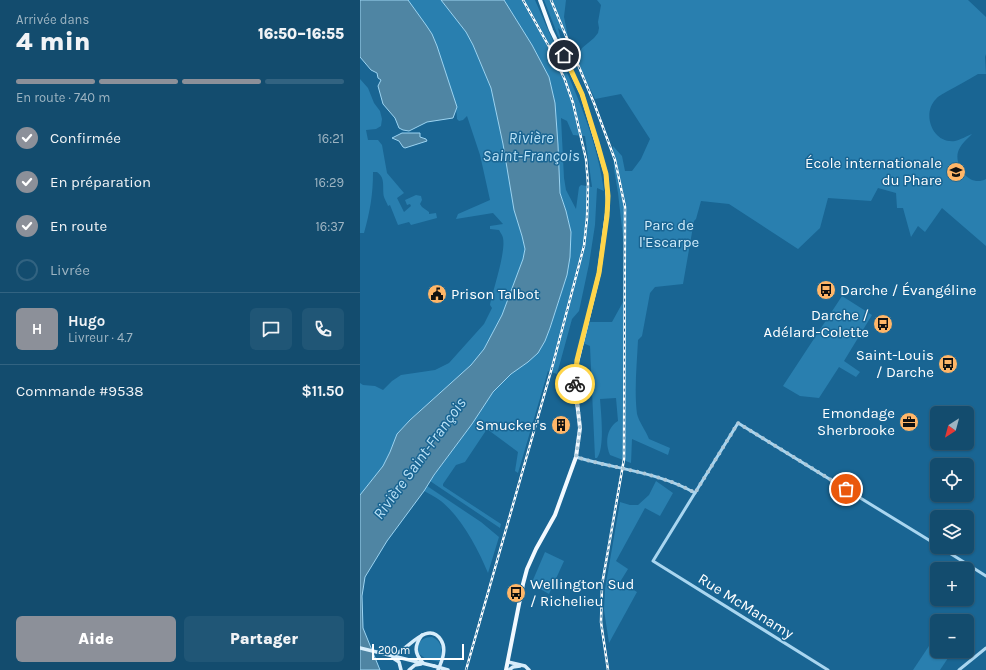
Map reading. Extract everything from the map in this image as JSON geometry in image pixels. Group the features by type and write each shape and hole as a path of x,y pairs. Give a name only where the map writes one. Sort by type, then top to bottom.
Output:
{"main road":[{"path":"506,670 527,569 536,549 555,515 576,457 580,428 575,385 576,368 599,273 607,216 607,185 602,161 582,94 551,30 540,0"},
{"path":"387,654 400,651 418,636 432,634 442,640 444,651 439,670"},
{"path":"423,635 417,643 416,649 419,658 424,664"},
{"path":"360,648 448,670"},
{"path":"387,654 397,660 401,670"},
{"path":"508,662 523,665 529,670"},
{"path":"409,670 415,665 424,664"},
{"path":"509,670 516,666 523,665"}],"street":[{"path":"576,457 660,478 679,484 695,493 738,423 930,541"},
{"name":"Rue McManamy","path":"695,493 653,561 828,670"},
{"path":"951,554 986,576"},
{"path":"959,670 986,648"}],"green space":[{"path":"408,0 441,0 466,32 473,45 491,88 503,144 514,210 525,249 523,259 502,315 484,349 471,365 410,420 397,434 383,466 360,495 360,383 363,385 375,386 383,390 401,375 435,370 449,363 484,324 492,308 490,305 503,252 503,236 499,230 490,229 490,226 503,224 493,213 456,219 458,214 490,200 480,155 467,116 463,120 459,121 457,119 456,107 432,34"},
{"path":"504,0 535,0 585,117 600,166 604,191 597,188 595,225 589,264 579,311 572,319 557,374 548,371 518,473 515,471 518,452 487,429 465,462 456,465 443,484 443,486 501,524 500,528 430,481 472,424 493,392 511,374 528,362 550,329 567,275 570,257 571,232 560,193 555,103 549,77 532,45","holes":["561,118 567,121 573,135 585,136 592,187 581,185 579,187 576,209 566,190 564,178"]},
{"path":"544,0 566,0 564,17 568,37 558,28 562,43 560,41"},
{"name":"Parc de l'Escarpe","path":"597,0 968,0 986,17 986,74 978,74 939,96 932,105 930,120 935,133 947,141 955,141 972,134 960,147 957,158 964,174 969,178 974,181 986,179 986,246 942,208 925,232 918,226 911,237 903,208 897,208 896,193 878,188 871,201 828,198 820,228 798,249 729,204 701,201 696,219 694,221 683,284 655,287 650,293 642,336 638,340 636,386 637,414 649,439 670,448 668,455 632,439 631,463 610,455 608,451 607,441 609,432 618,421 616,398 600,399 602,438 599,453 597,458 595,458 590,346 583,343 588,322 612,322 623,302 624,246 614,169 613,146 622,156 625,171 632,171 641,159 650,139 621,94 595,99 581,70 578,58 579,53 582,48 598,33 601,5"},
{"path":"360,79 368,88 374,103 380,111 382,119 381,126 376,129 366,130 368,140 378,140 382,145 387,173 404,193 397,198 404,212 411,206 410,204 407,205 405,200 416,195 421,196 422,200 420,204 422,207 429,212 429,214 436,213 437,218 411,225 409,222 398,225 390,205 388,206 384,197 382,177 377,172 373,172 372,196 368,217 364,233 360,233"},
{"path":"842,296 872,315 844,361 860,372 856,377 839,367 819,398 800,396 783,386"},
{"path":"656,481 673,493 660,516 645,508 616,561 628,569 620,582 637,592 609,643 604,610 605,589 620,502 630,505 638,505 649,495"},
{"path":"427,486 481,522 499,537 488,573 474,543 461,523 446,506 424,491"},
{"path":"545,552 564,561 549,594 535,586 533,580"},
{"path":"432,637 440,644 442,655 440,662 426,659 418,653 417,646 420,642 425,638"},
{"path":"929,646 930,658 948,658 940,670 913,670"}],"water":[{"path":"360,0 408,0 432,34 437,46 457,107 453,118 427,122 409,131 399,128 395,118 383,104 378,86 381,80 378,78 377,73 371,70 360,57"},
{"name":"Rivière Saint-François","path":"441,0 504,0 532,45 549,77 555,103 560,193 571,232 570,257 567,275 550,328 538,353 511,374 493,392 472,424 387,541 365,577 362,596 363,628 380,670 360,670 360,495 383,466 397,434 410,420 471,365 484,349 502,315 523,259 525,249 514,210 503,144 491,88 466,32"},
{"path":"402,133 420,133 420,137 426,139 427,141 405,148 399,141 392,138"}],"railway":[{"path":"466,670 553,364 584,246 587,218 588,184 586,159 573,103 565,80 551,50 523,0"},
{"path":"551,0 594,103 615,160 625,207 624,459 602,585 601,622 608,670"}],"way so far":[{"path":"575,384 580,423 576,457 672,481 695,493 738,423 846,489"}],"place":[{"name":"École internationale du Phare","path":"956,172"},
{"name":"Darche / Évangéline","path":"826,290"},
{"name":"Prison Talbot","path":"437,294"},
{"name":"Darche / Adélard-Colette","path":"883,324"},
{"name":"Saint-Louis / Darche","path":"948,364"},
{"name":"Emondage Sherbrooke","path":"909,422"},
{"name":"Smucker's","path":"561,425"},
{"name":"Wellington Sud / Richelieu","path":"516,593"}],"route":[{"path":"564,55 582,94 597,142 606,174 608,196 607,216 599,273 577,360 575,384"}]}
